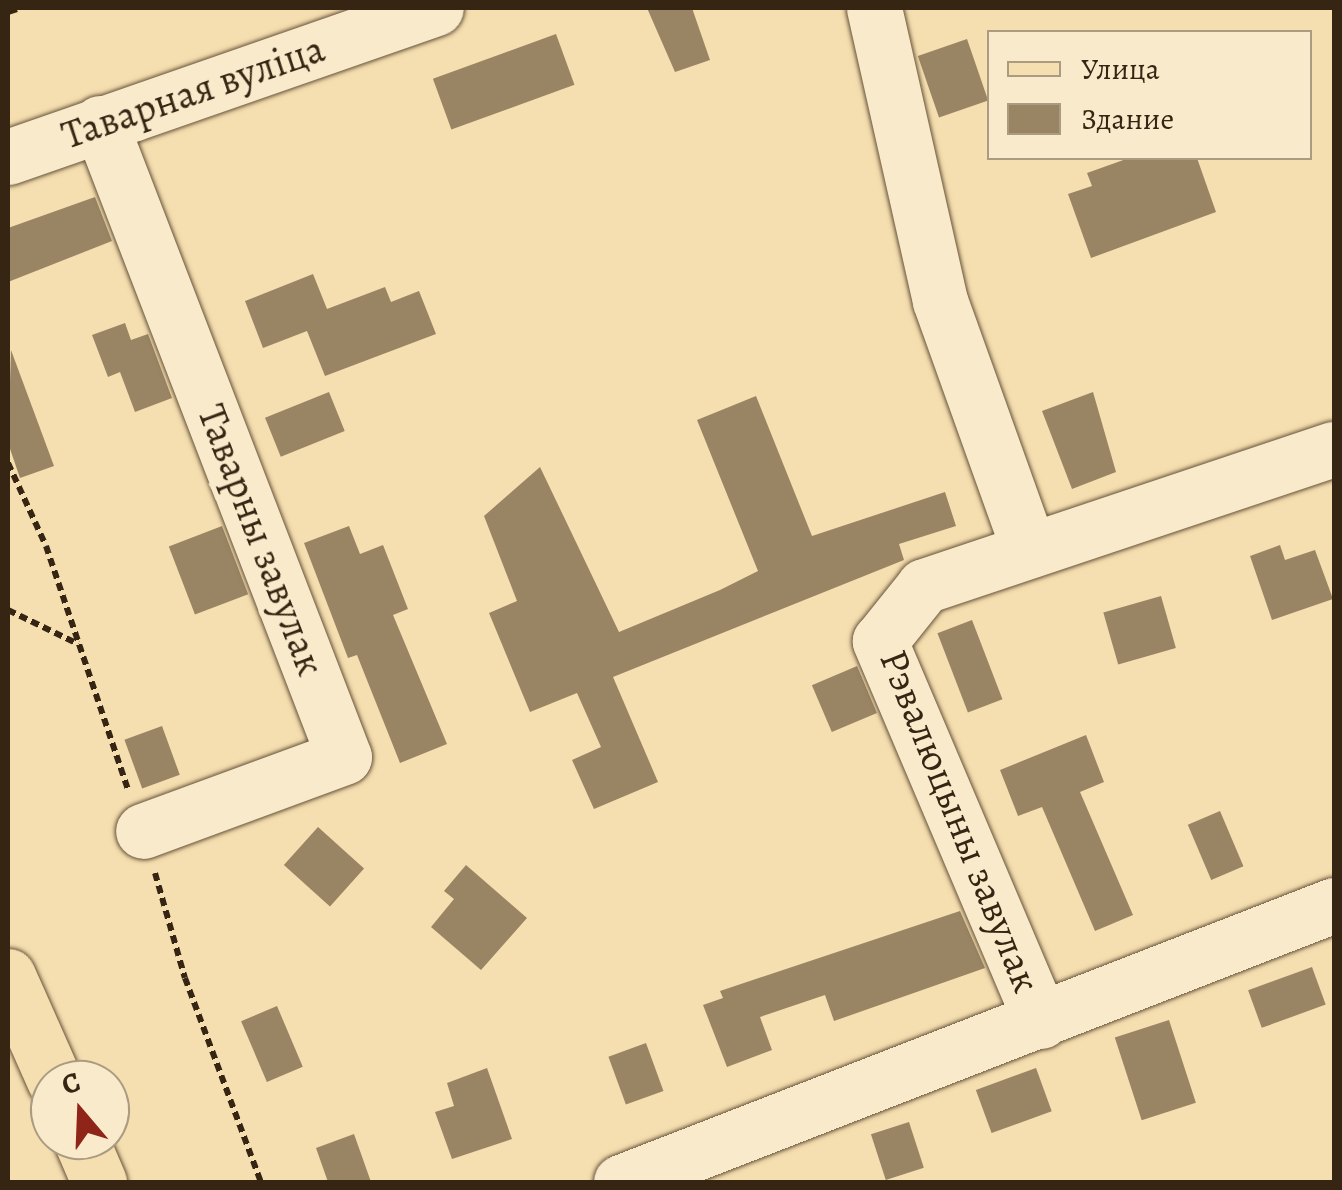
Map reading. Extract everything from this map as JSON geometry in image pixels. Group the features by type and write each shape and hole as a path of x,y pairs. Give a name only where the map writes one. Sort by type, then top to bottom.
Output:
{"main road":[{"path":"8,976 45,1060"}],"street":[{"name":"Таварная вуліца","path":"8,157 436,8"},
{"path":"874,8 940,301 1028,547"},
{"name":"Таварны завулак","path":"100,123 344,757 142,831"},
{"name":"Рэвалюцыны завулак","path":"1041,1021 880,641 924,586 1028,547 1334,449"},
{"path":"621,1182 1334,904"}],"path":[{"path":"8,610 79,645"}],"building":[{"path":"647,8 692,8 710,60 675,72"},
{"path":"556,34 574,85 451,130 433,79"},
{"path":"967,39 987,101 939,117 918,56"},
{"path":"1123,160 1198,160 1216,212 1091,258 1068,194 1092,186 1087,173"},
{"path":"95,197 112,241 8,282 8,228"},
{"path":"313,274 327,309 385,287 391,302 419,291 436,334 325,376 307,331 263,348 245,301"},
{"path":"125,323 131,340 148,334 172,398 135,412 120,372 108,377 92,335"},
{"path":"11,350 54,466 20,478 8,443"},
{"path":"329,392 345,431 281,457 265,418"},
{"path":"1093,392 1116,472 1072,489 1042,411"},
{"path":"756,396 812,536 945,492 956,526 899,544 904,560 613,677 658,782 594,809 572,760 601,747 577,693 530,712 489,613 517,601 484,516 540,467 619,632 720,590 758,571 697,420"},
{"path":"222,526 248,594 195,615 169,546"},
{"path":"349,526 360,554 383,545 408,609 393,615 447,744 400,763 357,655 348,658 304,543"},
{"path":"1280,545 1285,560 1315,550 1333,599 1272,620 1250,556"},
{"path":"1161,596 1176,648 1118,664 1103,613"},
{"path":"972,620 1002,699 968,713 937,633"},
{"path":"857,666 877,713 832,732 812,685"},
{"path":"162,726 180,775 142,789 124,740"},
{"path":"1086,735 1104,782 1080,792 1133,915 1095,931 1042,807 1018,816 1000,770"},
{"path":"1220,811 1243,866 1211,880 1188,825"},
{"path":"318,827 364,868 330,906 284,865"},
{"path":"466,865 527,918 481,970 431,927 454,899 444,891"},
{"path":"960,911 985,968 834,1021 825,995 760,1017 772,1050 727,1067 703,1005 723,998 720,991"},
{"path":"1312,967 1326,1005 1262,1028 1248,990"},
{"path":"277,1006 303,1067 267,1082 241,1021"},
{"path":"1169,1020 1196,1103 1142,1120 1115,1038"},
{"path":"646,1043 663,1091 626,1105 608,1057"},
{"path":"487,1068 512,1139 452,1159 435,1112 454,1106 447,1083"},
{"path":"1036,1068 1052,1111 992,1133 976,1090"},
{"path":"909,1122 924,1168 886,1180 871,1134"},
{"path":"354,1134 371,1182 328,1182 316,1148"}],"railway":[{"path":"8,11 17,8"}]}
